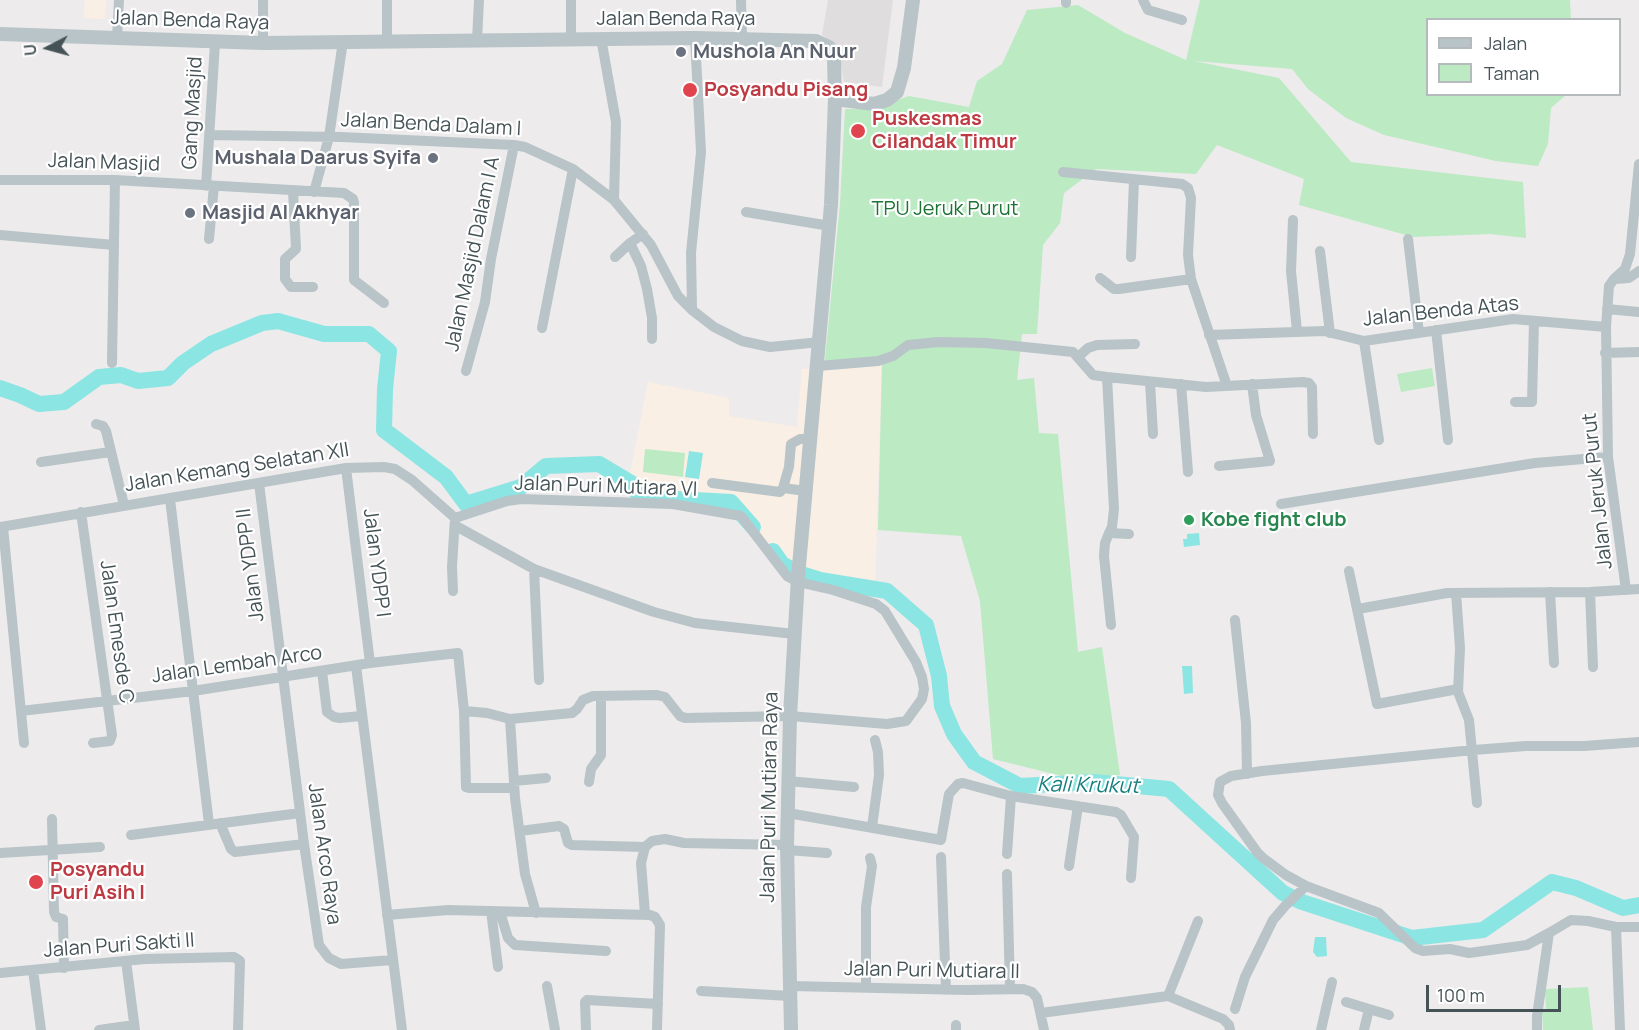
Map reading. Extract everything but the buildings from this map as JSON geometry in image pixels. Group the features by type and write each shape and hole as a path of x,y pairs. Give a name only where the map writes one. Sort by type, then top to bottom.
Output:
{"street":[{"path":"117,38 119,0"},
{"path":"263,0 263,43"},
{"path":"387,0 387,42"},
{"path":"477,40 479,0"},
{"path":"571,0 572,38"},
{"path":"741,0 742,39"},
{"path":"835,99 874,104 887,100 897,92 904,68 913,0"},
{"path":"1143,0 1148,10 1182,20"},
{"name":"Jalan Benda Raya","path":"0,34 215,43 695,38 816,41 826,45 834,57 835,99 830,226 798,575"},
{"path":"601,38 616,122 614,200"},
{"path":"692,310 691,253 701,152 695,38"},
{"path":"314,192 329,137 343,41"},
{"name":"Gang Masjid","path":"209,239 210,135 215,43"},
{"name":"Jalan Benda Dalam I","path":"210,135 329,137 514,145 539,152 573,169 614,200 643,234 678,296 692,310 728,335 758,345 784,346 820,342"},
{"name":"Jalan Masjid Dalam I A","path":"466,371 485,302 491,259 514,145"},
{"name":"Jalan Jeruk Purut","path":"1626,590 1608,457 1605,353 1608,289 1614,279 1623,273 1628,263 1639,164"},
{"path":"542,328 573,169"},
{"path":"1063,172 1182,184 1190,192 1188,255 1191,279 1227,386"},
{"name":"Jalan Masjid","path":"0,180 115,180 344,193 353,199 354,203 353,276 355,282 384,303"},
{"path":"112,363 115,180"},
{"path":"1131,257 1134,180"},
{"path":"294,191 296,249 285,259 285,279 291,287 313,287"},
{"path":"746,212 830,226"},
{"path":"1293,220 1291,271 1297,331"},
{"path":"615,257 643,234"},
{"path":"0,235 114,245"},
{"path":"1408,239 1419,333"},
{"path":"630,243 641,266 647,289 652,318 652,339"},
{"path":"1320,251 1330,333"},
{"path":"1614,279 1629,278 1639,271"},
{"path":"1100,278 1119,289 1191,279"},
{"path":"1607,309 1639,312"},
{"name":"Jalan Benda Atas","path":"1209,335 1297,331 1330,333 1364,341 1505,320 1606,327"},
{"path":"1515,402 1532,402 1534,321"},
{"path":"1436,330 1448,440"},
{"path":"1364,341 1379,440"},
{"path":"818,366 878,361 893,356 908,345 938,342 986,343 1073,352 1093,375 1107,377 1206,387 1303,382 1311,385 1313,434"},
{"path":"1078,357 1088,348 1097,345 1135,344"},
{"path":"1605,353 1639,352"},
{"path":"1107,377 1114,509 1104,556 1111,624"},
{"path":"1150,382 1153,434"},
{"path":"1181,384 1188,472"},
{"path":"1219,466 1270,461 1257,416 1252,384"},
{"path":"96,424 105,428 123,505"},
{"path":"712,483 780,492 791,460 791,444 800,439 811,440"},
{"path":"41,462 110,452"},
{"path":"1281,504 1540,462 1608,457"},
{"name":"Jalan Kemang Selatan XII","path":"2,527 346,468 372,466 395,469 428,493 455,522 534,569 654,612 695,623 794,634"},
{"name":"Jalan YDPP I","path":"346,468 370,663"},
{"name":"Jalan YDPP II","path":"259,483 283,677"},
{"path":"783,488 806,491"},
{"path":"170,499 208,824"},
{"name":"Jalan Puri Mutiara VI","path":"455,522 507,501 521,499 673,504 738,514 748,522 782,571 798,575"},
{"name":"Jalan Emesde C","path":"81,512 112,739 93,743"},
{"path":"453,591 455,522"},
{"path":"2,527 24,743"},
{"path":"1109,533 1130,534"},
{"path":"534,569 539,680"},
{"path":"1349,571 1377,704 1458,689"},
{"path":"546,778 514,785 466,787 464,711 510,718 572,713 587,698 660,695 665,697 680,716 685,718 790,716 880,724 902,722 912,715 922,699 924,683 885,611 876,604 833,590 798,575"},
{"name":"Jalan Puri Mutiara Raya","path":"791,1030 787,848 788,781 798,575"},
{"path":"1358,609 1422,596 1456,593 1590,592 1639,589"},
{"path":"1550,592 1554,663"},
{"path":"1590,592 1593,667"},
{"path":"1456,593 1460,648 1458,689 1469,720 1477,803"},
{"path":"1235,620 1246,723 1247,774"},
{"name":"Jalan Lembah Arco","path":"21,711 193,691 370,663 458,653 464,711"},
{"path":"356,666 402,1030"},
{"path":"322,671 327,712 340,718 361,716"},
{"name":"Jalan Arco Raya","path":"283,677 317,937 324,953 341,964 392,960"},
{"path":"589,782 591,769 602,755 600,696"},
{"path":"510,718 514,785 525,874 536,913"},
{"path":"872,828 879,775 875,740"},
{"path":"1635,743 1526,746 1309,766 1232,776 1220,782 1218,795 1257,852 1281,872 1303,888 1379,913 1410,945 1423,951 1450,949 1469,953 1527,945 1571,920 1616,927 1639,927"},
{"path":"788,781 854,787"},
{"path":"788,813 941,840 949,794 958,784 963,783 1011,796 1116,812 1121,815 1134,837 1131,878"},
{"path":"1006,854 1011,796"},
{"path":"1069,866 1078,806"},
{"path":"131,835 300,813"},
{"path":"52,819 54,912 55,916 61,917 63,921 64,968"},
{"path":"220,823 231,849 235,852 304,844"},
{"path":"520,831 559,826 564,829 568,843 572,844 645,847"},
{"path":"645,914 641,856 645,847 652,841 665,839 684,843 787,848 827,853"},
{"path":"0,853 100,847"},
{"path":"941,857 946,990"},
{"path":"866,987 866,907 872,866 870,858"},
{"path":"1007,874 1010,988"},
{"path":"1235,1009 1245,977 1273,920 1303,888"},
{"path":"387,915 437,910 645,914 655,917 660,925 657,1030"},
{"path":"496,912 508,938 515,945 606,951"},
{"path":"496,912 498,967"},
{"path":"1168,996 1198,921"},
{"path":"1616,927 1620,1030"},
{"path":"1537,1030 1549,933"},
{"name":"Jalan Puri Sakti II","path":"0,974 145,959 234,957 240,962 238,1030"},
{"path":"99,1030 134,1027 126,961"},
{"path":"33,970 42,1030"},
{"path":"1321,1030 1332,982"},
{"path":"547,986 555,1030"},
{"name":"Jalan Puri Mutiara II","path":"700,991 790,991 866,987 946,990 1023,989 1032,992 1036,998 1044,1030"},
{"path":"1041,1013 1168,996 1223,1019 1229,1025 1230,1030"},
{"path":"586,1030 585,1002 587,1000 658,1004"},
{"path":"1346,1002 1389,1015"},
{"path":"1364,1030 1369,1009"}],"shaded area":[{"path":"85,0 106,0 105,19 84,18"},
{"path":"828,0 893,0 882,87 844,82 838,48 822,35"},
{"path":"882,360 875,585 828,576 766,557 732,509 628,484 648,382 729,398 729,416 797,427 802,369 824,369"}],"green space":[{"name":"TPU Jeruk Purut","path":"1200,0 1570,0 1571,18 1426,18 1426,96 1565,96 1551,108 1548,144 1538,166 1496,161 1384,135 1346,118 1308,89 1292,69 1194,61 1279,78 1351,162 1523,182 1526,238 1490,234 1413,237 1299,205 1304,179 1217,145 1196,174 1096,169 1064,193 1060,223 1043,245 1037,334 1022,334 1017,380 1034,378 1039,433 1058,434 1078,652 1102,647 1120,775 1086,782 993,759 980,601 961,536 878,530 882,361 824,369 840,204 845,109 872,109 909,96 969,107 977,81 1002,64 1027,10 1078,5 1125,33 1186,60"},
{"path":"1432,368 1435,386 1401,392 1397,374"},
{"path":"645,449 685,453 683,477 643,472"},
{"path":"1588,987 1593,1030 1543,1030 1542,1011 1565,1009 1546,1010 1545,989"}],"water":[{"path":"689,451 703,453 699,479 685,477"},
{"path":"1199,533 1200,545 1184,547 1183,539 1187,539 1187,534"},
{"path":"1182,666 1192,666 1193,693 1184,694"},
{"path":"1315,937 1326,937 1327,956 1317,957 1313,952"}],"waterway":[{"name":"Kali Krukut","path":"0,388 39,404 64,402 99,377 121,375 138,381 168,378 183,363 211,344 262,323 278,321 324,334 369,334 389,351 384,430 446,477 466,504 521,487 546,466 599,464 631,483 640,497 731,502 753,527"},
{"name":"Kali Krukut","path":"773,551 782,564 801,574 820,580 887,591 926,625 939,676 942,706 954,734 974,762 1020,786 1094,782 1169,789 1283,893 1302,902 1412,938 1483,930 1552,882 1576,888 1623,908 1639,905"}],"place":[{"name":"Mushola An Nuur","path":"681,52"},
{"name":"Posyandu Pisang","path":"690,90"},
{"name":"Puskesmas Cilandak Timur","path":"858,131"},
{"name":"Mushala Daarus Syifa","path":"433,158"},
{"name":"Masjid Al Akhyar","path":"190,213"},
{"name":"Kobe fight club","path":"1189,520"},
{"name":"Posyandu Puri Asih I","path":"36,882"}]}
